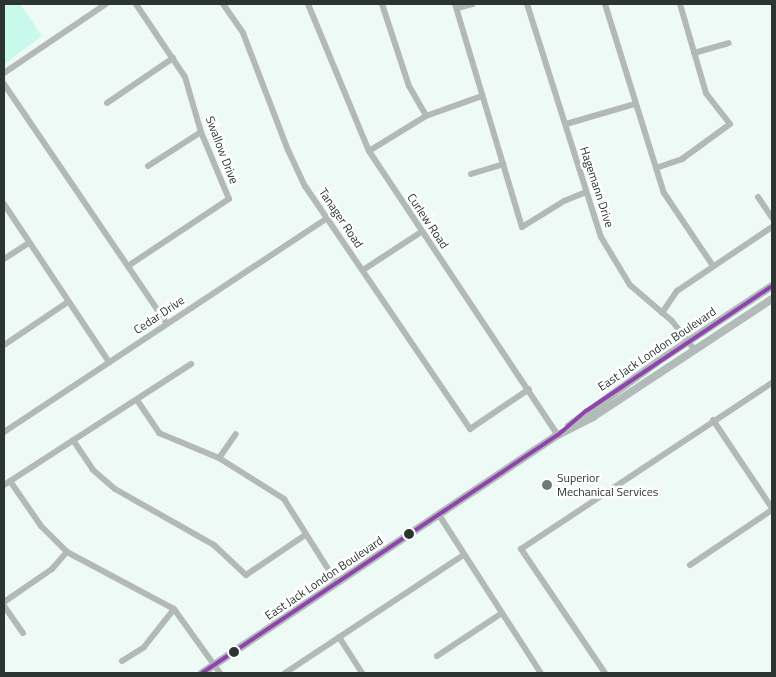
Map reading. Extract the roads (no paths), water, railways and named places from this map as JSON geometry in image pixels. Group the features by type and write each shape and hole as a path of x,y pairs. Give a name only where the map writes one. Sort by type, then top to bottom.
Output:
{"main road":[{"name":"East Jack London Boulevard","path":"202,673 558,435 586,412 688,341 772,286"},
{"name":"East Jack London Boulevard","path":"558,435 593,417 772,299"}],"street":[{"path":"4,73 106,4"},
{"name":"Swallow Drive","path":"128,266 228,199 201,132 185,77 136,4"},
{"name":"Curlew Road","path":"308,4 369,151 421,232 529,389 558,435"},
{"path":"382,4 409,86 426,116"},
{"path":"472,4 456,6 522,227 564,201 586,192"},
{"name":"Hagemann Drive","path":"527,4 586,192 613,262 630,285 662,313 695,350"},
{"path":"605,4 664,193 713,266"},
{"path":"656,168 682,159 730,124 706,93 680,4"},
{"name":"Tanager Road","path":"225,5 243,33 288,150 305,186 470,429 529,389"},
{"path":"694,53 729,43"},
{"path":"107,103 172,58"},
{"path":"4,84 167,324"},
{"path":"369,151 426,116 482,96"},
{"path":"566,124 635,104"},
{"path":"148,166 201,132"},
{"path":"471,174 503,164"},
{"path":"758,197 772,218"},
{"path":"4,204 109,362"},
{"name":"Cedar Drive","path":"4,432 327,218"},
{"path":"662,313 677,291 772,227"},
{"path":"363,270 421,232"},
{"path":"4,260 29,243"},
{"path":"4,345 68,302"},
{"path":"4,485 191,364"},
{"path":"605,673 521,549 713,420 772,383"},
{"path":"137,400 159,433 219,458 284,499 337,583"},
{"path":"690,564 772,509 713,420"},
{"path":"219,458 236,434"},
{"path":"73,440 93,470 115,489 214,545 246,575 306,535"},
{"path":"10,481 41,526 67,552 174,610 220,673"},
{"path":"439,515 539,672"},
{"path":"23,633 4,604 52,569 67,552"},
{"path":"286,673 463,555"},
{"path":"122,661 144,646 174,610"},
{"path":"437,656 502,612"},
{"path":"339,638 362,673"}],"place":[{"name":"Superior Mechanical Services","path":"547,485"}]}
